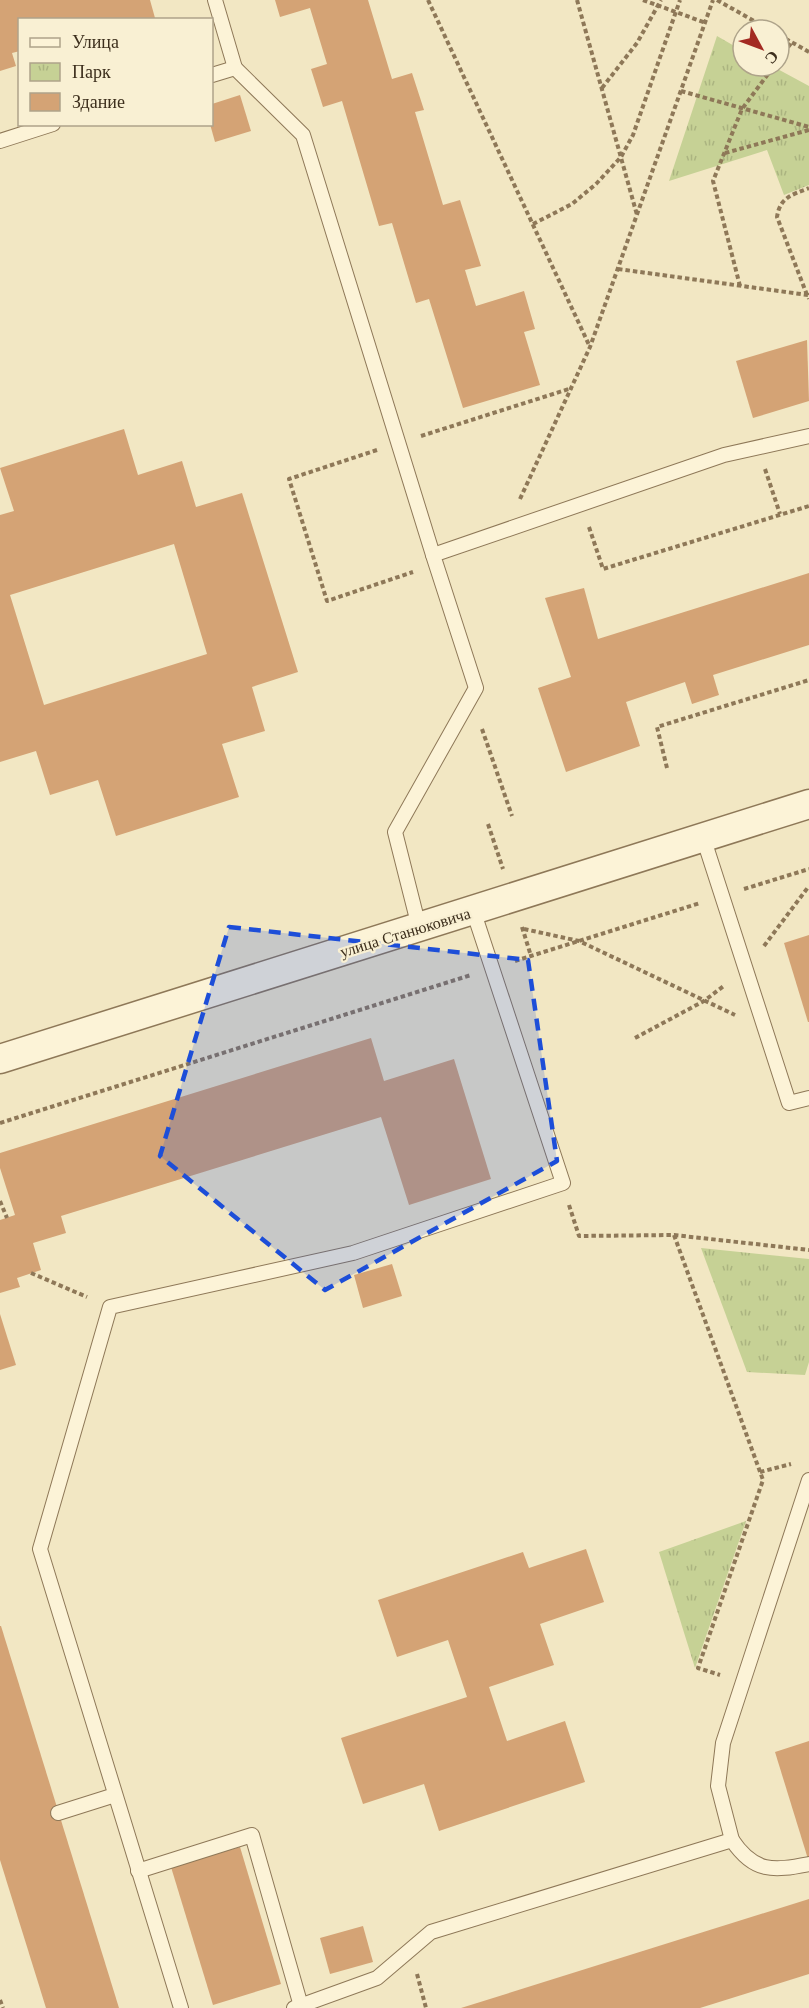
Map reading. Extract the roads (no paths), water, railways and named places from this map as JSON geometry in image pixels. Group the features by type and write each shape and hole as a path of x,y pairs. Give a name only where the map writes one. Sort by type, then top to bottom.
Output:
{"street":[{"name":"улица Станюковича","path":"0,1059 809,804"}],"lane":[{"path":"215,0 235,68 303,135 476,688 395,832 419,927"},
{"path":"213,75 235,68"},
{"path":"0,141 47,126"},
{"path":"433,555 757,446 809,436"},
{"path":"703,837 789,1103 809,1098"},
{"path":"181,2008 40,1549 110,1307 353,1253 563,1183 473,910"},
{"path":"809,1480 723,1743 718,1786 732,1840 743,1857 766,1868 809,1864"},
{"path":"58,1813 115,1795"},
{"path":"138,1871 252,1835 297,2007 376,1978 431,1932 732,1840"}]}
